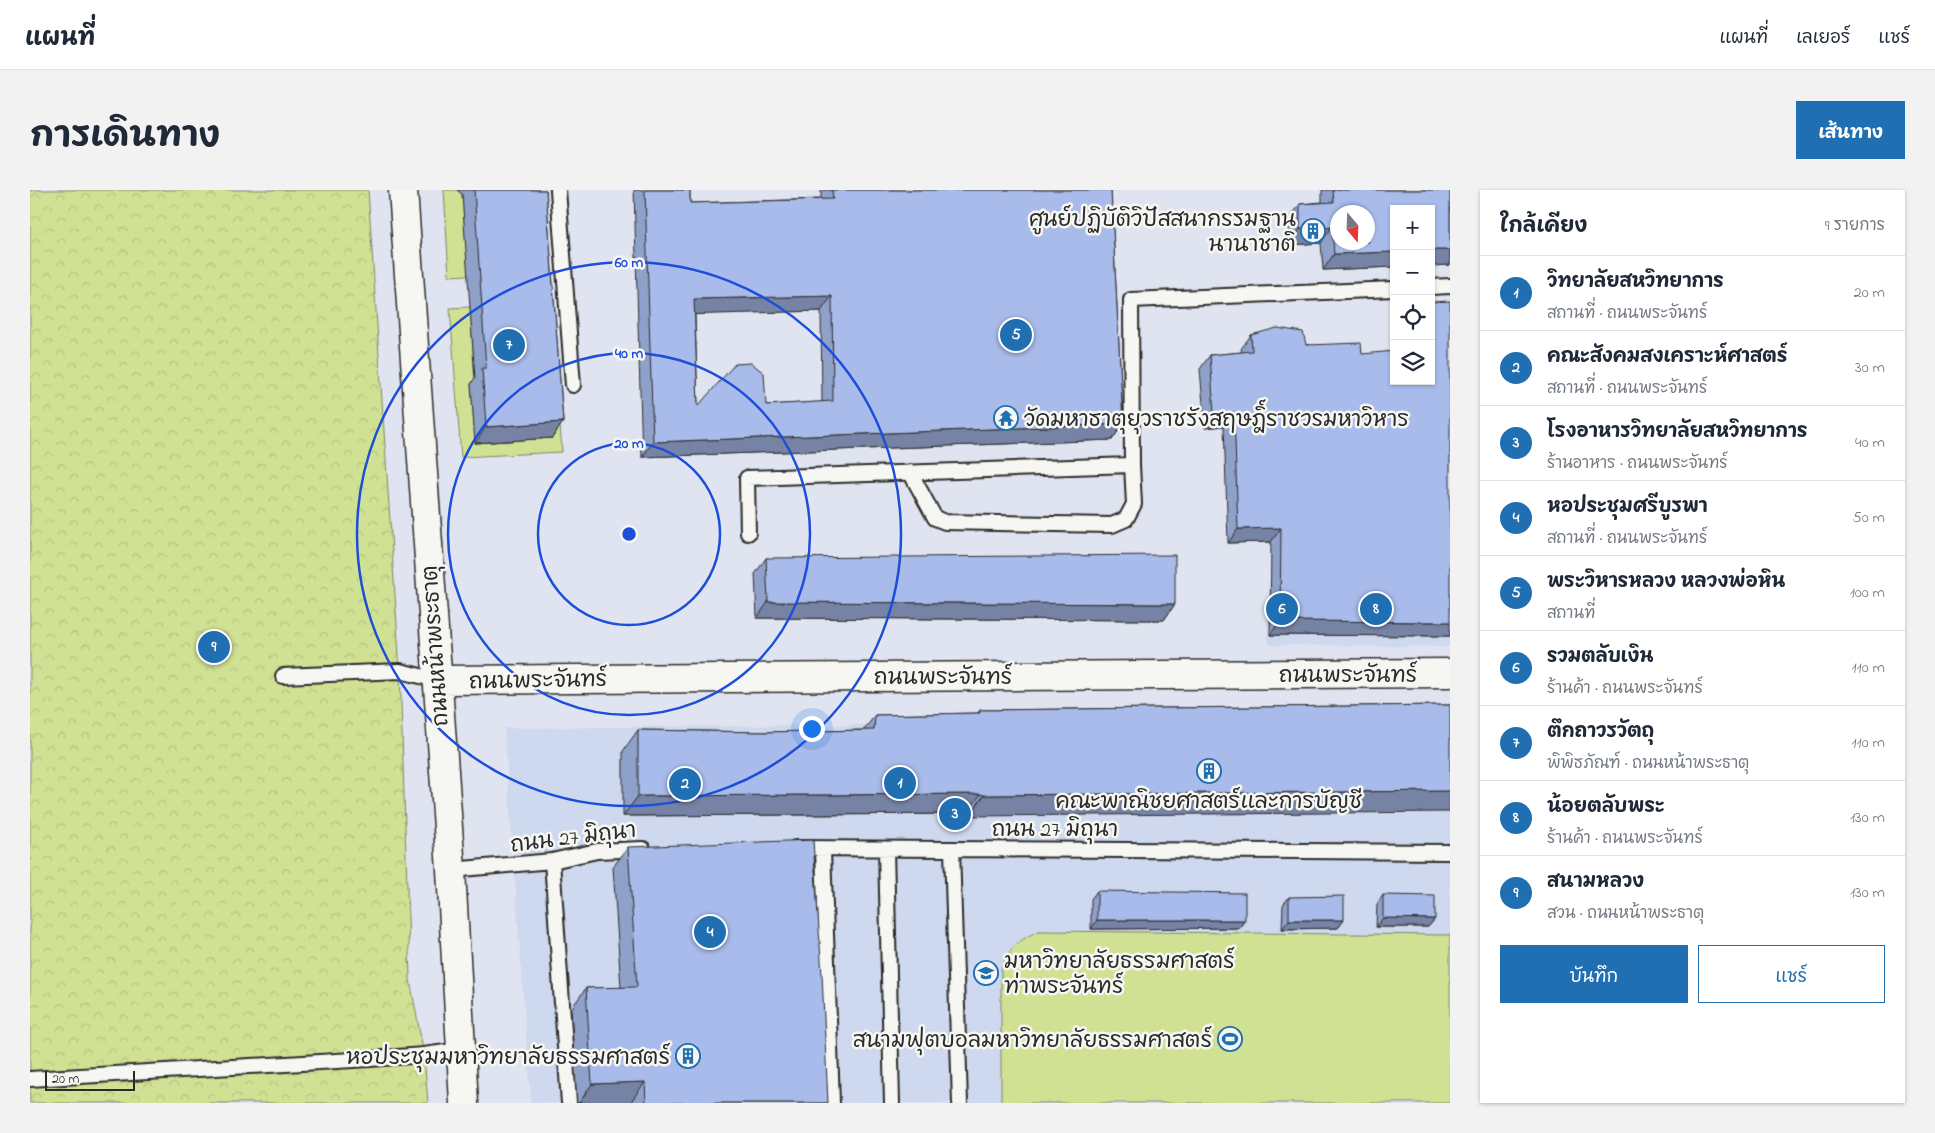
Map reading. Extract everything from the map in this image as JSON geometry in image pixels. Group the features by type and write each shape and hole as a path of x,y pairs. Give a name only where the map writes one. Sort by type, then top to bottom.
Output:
{"street":[{"name":"ถนนหน้าพระธาตุ","path":"403,190 436,680 451,870 464,1103"},
{"name":"ถนนพระจันทร์","path":"436,680 1450,673"}],"lane":[{"path":"558,190 572,384"},
{"path":"1435,287 1450,286"},
{"path":"910,472 934,518 945,522 1112,525 1126,519 1134,504 1131,300 1390,288"},
{"path":"748,533 747,478 1132,464"},
{"path":"283,676 400,671 436,680"},
{"name":"ถนน 27 มิถุนา","path":"781,848 823,850 1450,852"},
{"name":"ถนน 27 มิถุนา","path":"451,870 552,862 597,851 654,849"},
{"path":"886,849 892,1103"},
{"path":"952,849 960,1103"},
{"path":"823,850 832,1103"},
{"path":"552,862 568,1103"},
{"path":"30,1079 388,1058 460,1050"}],"shaded area":[{"path":"1269,581 1450,581 1450,647 1270,645 1267,634"},
{"name":"มหาวิทยาลัยธรรมศาสตร์ ท่าพระจันทร์","path":"1450,720 1450,1103 531,1103 504,728"}],"green space":[{"path":"30,190 368,190 400,671 410,980 424,1055 428,1103 30,1103"},
{"path":"444,190 457,190 462,194 468,275 449,276"},
{"path":"550,291 562,452 461,457 450,308 470,307 475,384 471,384 475,443 552,438"},
{"name":"สนามฟุตบอลมหาวิทยาลัยธรรมศาสตร์","path":"1039,931 1450,935 1450,1103 1001,1103 1001,969 1007,955 1020,941"}],"building":[{"path":"474,190 546,190 563,422 486,427 482,368 486,368"},
{"path":"645,190 690,190 690,203 833,199 832,190 1111,190 1123,424 653,442","holes":["832,296 833,401 766,405 764,373 751,363 735,364 698,406 694,299"]},
{"path":"1333,190 1450,190 1450,250 1435,250 1435,205 1390,205 1390,252 1334,254 1334,250 1375,250 1375,205 1330,205 1330,227 1300,229 1300,204 1334,202"},
{"path":"1450,301 1450,622 1280,621 1281,528 1238,529 1234,412 1214,414 1210,355 1252,351 1251,335 1277,328 1303,332 1306,345 1361,343 1362,354 1390,351 1390,385 1435,385 1435,302"},
{"path":"1175,555 1175,604 768,602 766,558"},
{"path":"1450,705 1450,791 638,796 638,730 762,732 874,730 875,715 980,713 980,710"},
{"path":"813,840 828,1103 646,1103 645,1082 592,1084 586,988 637,987 628,847"},
{"path":"1097,891 1245,893 1245,920 1097,920"},
{"path":"1383,895 1435,896 1435,919 1383,918"},
{"path":"1344,896 1344,920 1289,920 1289,897"}],"place":[{"name":"ศูนย์ปฏิบัติวิปัสสนากรรมฐาน นานาชาติ","path":"1313,231"},
{"name":"พระวิหารหลวง หลวงพ่อหิน","path":"1016,335"},
{"name":"ตึกถาวรวัตถุ","path":"509,345"},
{"name":"วัดมหาธาตุยุวราชรังสฤษฎิ์ราชวรมหาวิหาร","path":"1006,418"},
{"name":"รวมตลับเงิน","path":"1282,609"},
{"name":"น้อยตลับพระ","path":"1376,609"},
{"name":"สนามหลวง","path":"214,647"},
{"name":"คณะพาณิชยศาสตร์และการบัญชี","path":"1209,771"},
{"name":"วิทยาลัยสหวิทยาการ","path":"900,783"},
{"name":"คณะสังคมสงเคราะห์ศาสตร์","path":"685,784"},
{"name":"โรงอาหารวิทยาลัยสหวิทยาการ","path":"955,814"},
{"name":"หอประชุมศรีบูรพา","path":"710,932"},
{"name":"มหาวิทยาลัยธรรมศาสตร์ ท่าพระจันทร์","path":"986,973"},
{"name":"สนามฟุตบอลมหาวิทยาลัยธรรมศาสตร์","path":"1230,1039"},
{"name":"หอประชุมมหาวิทยาลัยธรรมศาสตร์","path":"688,1056"}]}
